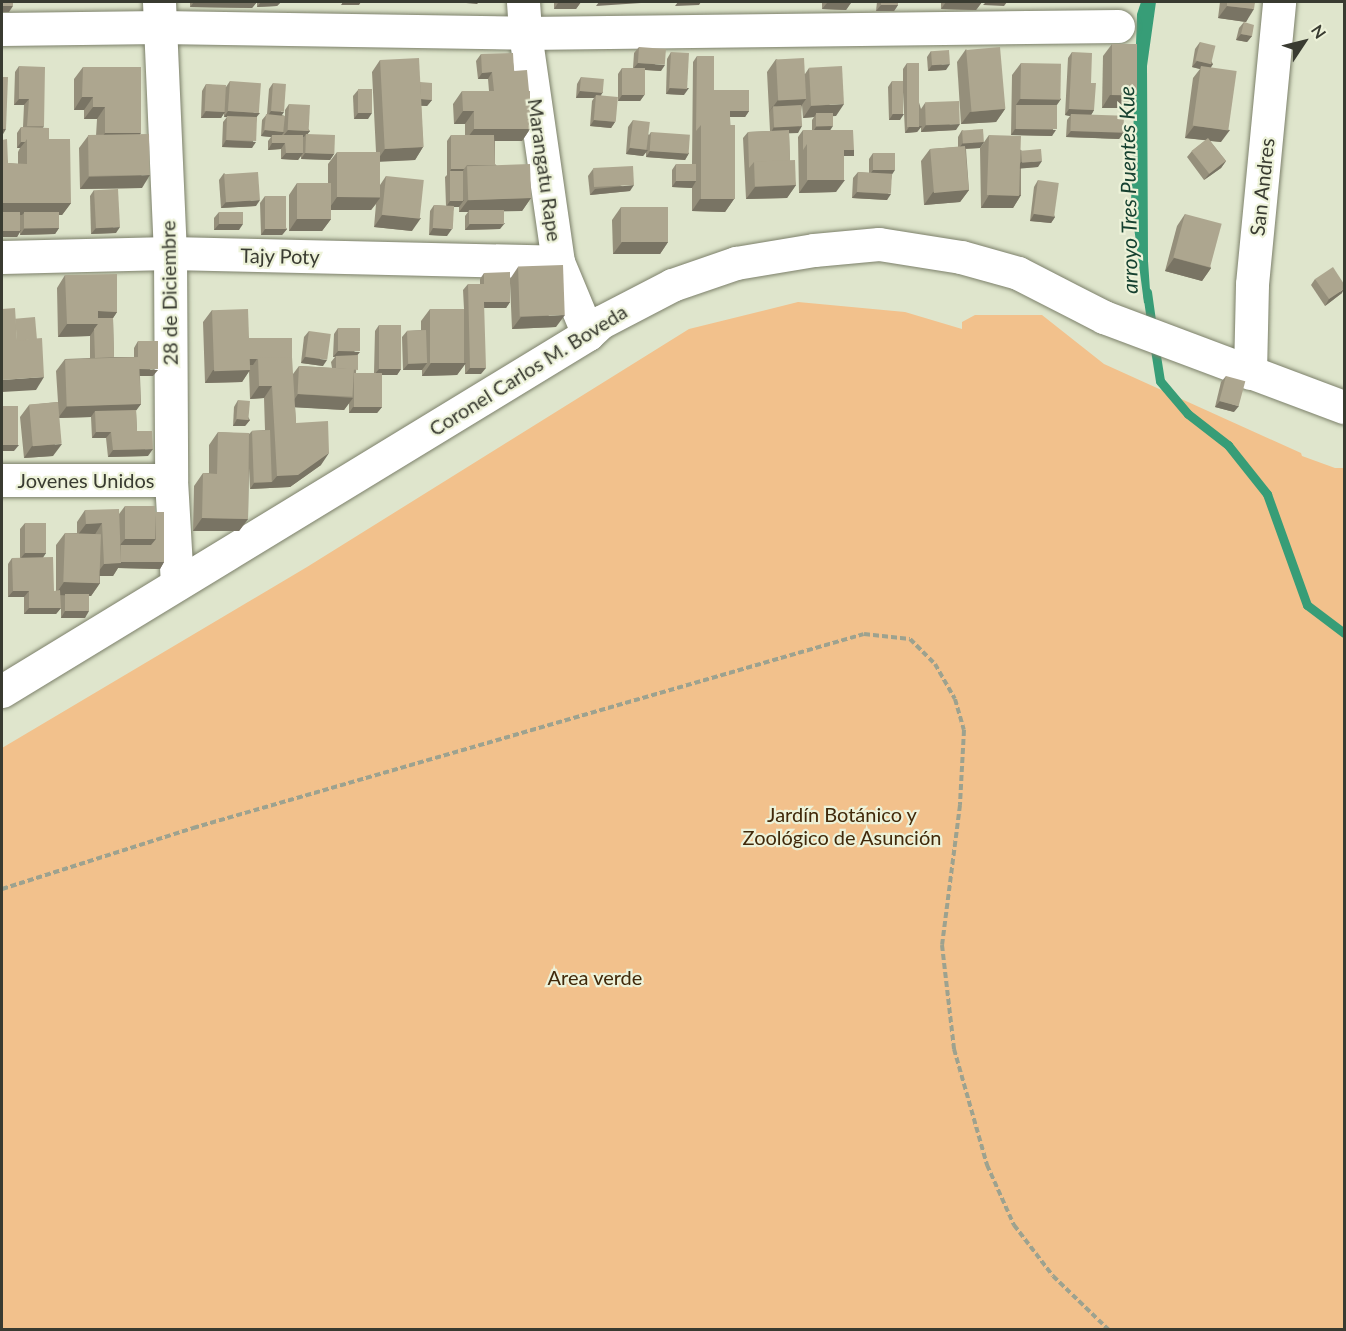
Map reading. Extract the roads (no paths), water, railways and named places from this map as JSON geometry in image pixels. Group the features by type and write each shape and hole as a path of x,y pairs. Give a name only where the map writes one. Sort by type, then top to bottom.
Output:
{"street":[{"name":"San Andres","path":"1250,373 1252,284 1279,2"},
{"path":"2,29 159,14 1118,26"},
{"name":"28 de Diciembre","path":"159,14 170,253 171,480 177,584"},
{"name":"Marangatu Rape","path":"524,17 558,262 588,334"},
{"name":"Coronel Carlos M. Boveda","path":"2,691 588,334 600,322 672,285 736,263 814,250 879,244 962,257 1018,273 1104,317 1250,373"},
{"name":"Tajy Poty","path":"2,257 170,253 558,262"},
{"path":"1250,373 1344,407"},
{"name":"Jovenes Unidos","path":"2,480 171,480"}],"waterway":[{"name":"arroyo Tres Puentes Kue","path":"1147,292 1152,329"},
{"name":"arroyo Tres Puentes Kue","path":"1154,343 1160,381 1188,414 1228,445 1267,494 1307,605 1344,633"}],"park label":[{"name":"Jardín Botánico y Zoológico de Asunción","path":"842,826"},
{"name":"Area verde","path":"595,977"}]}
